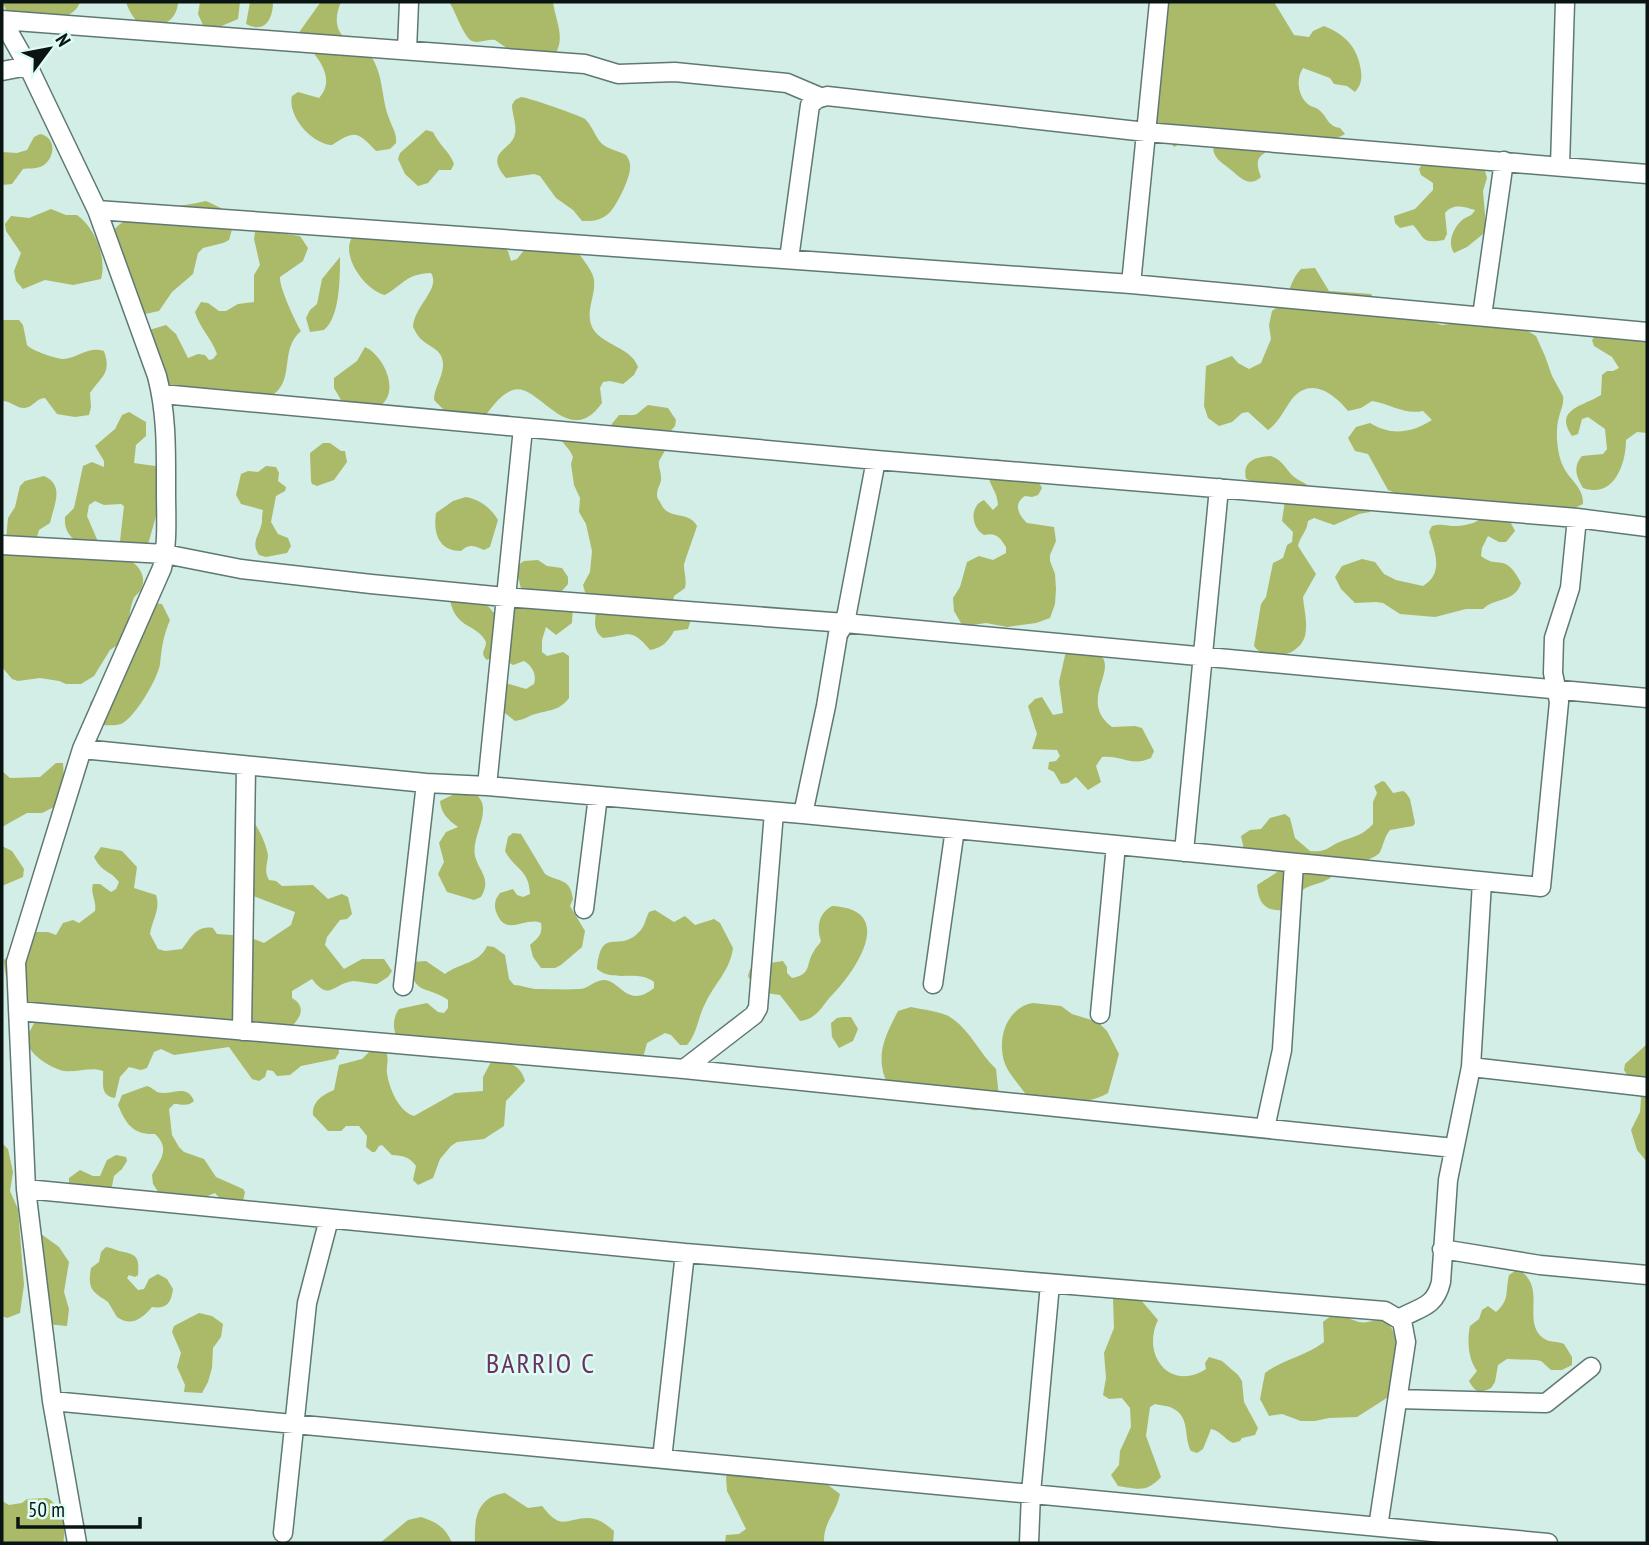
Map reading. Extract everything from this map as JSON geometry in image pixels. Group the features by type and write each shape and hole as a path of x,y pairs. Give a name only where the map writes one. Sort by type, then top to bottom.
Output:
{"street":[{"path":"407,50 409,2"},
{"path":"1131,284 1159,2"},
{"path":"1560,166 1565,2"},
{"path":"2,20 585,64 618,74 675,72 787,83 820,97"},
{"path":"2,20 97,210 162,394 166,443 165,554 162,568 82,749 9,962 19,1012 26,1189 52,1401 77,1543"},
{"path":"2,71 27,66"},
{"path":"789,259 810,105 820,97 827,96 1146,132 1647,174"},
{"path":"1482,316 1504,161"},
{"path":"97,210 1131,284 1647,332"},
{"path":"162,394 876,460 1577,518 1647,527"},
{"path":"487,786 523,428"},
{"path":"803,814 838,635 845,623 876,460"},
{"path":"1184,852 1219,488"},
{"path":"82,749 426,783 803,814 1542,887 1559,702 1553,666 1555,638 1570,588 1577,518"},
{"path":"2,545 165,554 241,569 505,597 845,623 1647,698"},
{"path":"242,1031 246,766"},
{"path":"403,986 426,783"},
{"path":"584,909 598,796"},
{"path":"684,1069 754,1016 758,1008 774,812"},
{"path":"933,984 955,829"},
{"path":"1100,1014 1116,845"},
{"path":"1265,1128 1282,1050 1294,863"},
{"path":"1399,1318 1426,1306 1437,1296 1441,1282 1448,1180 1471,1067 1482,882"},
{"path":"19,1012 684,1069 1454,1148"},
{"path":"1471,1067 1647,1087"},
{"path":"26,1189 685,1253 1384,1311 1399,1318 1405,1328 1406,1342 1378,1527"},
{"path":"283,1533 307,1303 329,1219"},
{"path":"1442,1249 1540,1265 1647,1275"},
{"path":"662,1459 685,1253"},
{"path":"1029,1543 1031,1493 1051,1284"},
{"path":"1398,1399 1546,1403 1591,1367"},
{"path":"52,1401 1548,1543"}],"green space":[{"path":"2,2 80,2 68,15 48,18 8,13"},
{"path":"126,2 178,4 174,15 168,21 160,25 145,25 136,20"},
{"path":"200,2 240,2 238,19 217,28 203,25 198,14"},
{"path":"250,2 273,2 269,19 263,26 253,27 246,24"},
{"path":"341,2 337,17 340,32 347,41 368,52 378,70 386,110 396,136 396,143 390,149 376,151 356,135 332,145 324,143 303,128 293,112 292,96 298,92 319,98 326,82 322,66 299,38 300,31 320,3"},
{"path":"449,2 553,2 560,35 558,48 555,54 511,51 495,40 472,41 466,35"},
{"path":"1158,2 1274,2 1294,35 1309,37 1313,31 1324,26 1339,34 1350,43 1359,63 1361,80 1355,92 1347,86 1334,84 1330,78 1303,68 1299,87 1305,101 1318,109 1330,123 1345,134 1337,138 1271,150 1258,161 1261,177 1253,182 1238,176 1214,153 1213,149 1231,132 1208,129 1174,147 1172,144 1164,144 1151,127"},
{"path":"521,97 585,119 602,144 626,155 630,163 629,176 615,205 605,216 582,221 573,210 556,198 540,176 534,174 506,178 497,162 501,152 513,140 515,127 512,105"},
{"path":"426,130 433,132 454,164 451,170 439,170 428,183 418,186 405,174 398,159 400,153"},
{"path":"40,134 46,136 52,144 49,160 40,167 23,169 12,184 2,185 2,152 17,153 27,150 34,137"},
{"path":"1423,163 1470,165 1485,171 1487,178 1483,191 1486,227 1483,234 1467,247 1454,253 1451,245 1453,232 1461,221 1475,210 1455,207 1448,210 1445,213 1447,234 1444,240 1428,241 1413,225 1400,228 1395,223 1394,216 1415,209 1433,190 1433,183 1421,175 1419,169"},
{"path":"206,201 221,208 233,226 229,240 203,248 198,253 193,274 172,292 159,311 145,314 138,311 113,232 119,225 141,214"},
{"path":"51,209 66,215 77,215 89,227 101,253 101,279 73,285 45,280 23,289 16,281 14,271 21,253 6,231 5,224 11,216 29,218"},
{"path":"376,221 496,240 508,251 511,261 517,259 525,249 578,252 594,280 590,311 593,329 635,360 638,367 634,375 623,384 603,382 600,388 602,403 589,416 577,420 554,412 523,390 513,390 503,395 481,420 448,414 434,400 443,366 441,355 419,337 413,327 414,319 433,285 431,273 410,278 385,295 364,281 350,258 350,242 354,234"},
{"path":"269,223 280,233 300,236 308,248 303,261 280,277 291,312 301,331 290,347 283,383 269,397 167,387 146,331 166,325 176,334 188,358 198,354 205,355 209,360 213,359 217,354 195,312 201,302 208,303 219,311 226,311 238,304 254,302 254,275 260,265 254,239 256,225"},
{"path":"340,257 338,296 333,316 324,330 310,332 306,318 317,304 322,279"},
{"path":"1315,268 1329,291 1371,294 1378,304 1442,325 1477,320 1518,325 1536,336 1563,396 1557,428 1558,449 1563,466 1579,488 1583,504 1571,510 1400,495 1388,490 1368,454 1355,451 1348,438 1356,427 1370,423 1394,431 1417,428 1432,420 1423,411 1404,410 1372,401 1361,408 1348,411 1329,394 1314,388 1299,392 1268,430 1248,412 1219,426 1208,418 1204,406 1206,366 1232,356 1249,369 1261,363 1271,339 1269,325 1272,311 1284,300 1301,269"},
{"path":"2,320 19,320 23,325 27,345 51,356 64,359 89,351 104,351 106,370 90,393 89,415 75,417 57,414 45,398 24,408 2,401"},
{"path":"1596,335 1647,340 1647,433 1637,432 1626,440 1624,459 1616,477 1603,489 1594,490 1583,488 1576,468 1582,456 1603,454 1607,449 1605,429 1588,417 1582,419 1578,434 1572,436 1566,420 1573,410 1601,395 1602,375 1619,368 1612,357 1594,346 1592,340"},
{"path":"365,347 378,357 387,374 389,392 380,406 341,400 334,388 334,378 357,361"},
{"path":"648,405 668,408 676,420 675,426 666,436 666,449 659,461 661,479 658,498 669,512 689,518 697,526 684,565 685,588 674,596 673,602 692,616 688,629 674,631 664,644 650,650 633,635 603,638 596,630 597,600 585,592 583,585 590,572 592,551 586,524 579,512 580,498 574,485 571,464 573,457 561,440 577,426 587,425 607,430 619,415 636,414"},
{"path":"129,412 146,422 146,436 136,445 134,463 162,467 160,502 149,541 146,545 119,550 124,506 121,504 104,505 95,501 89,505 87,516 99,544 129,560 141,572 142,587 133,600 127,633 153,603 162,604 170,620 158,670 139,706 121,724 98,725 89,714 90,703 103,684 122,642 110,650 94,676 81,684 66,684 40,678 18,681 12,679 2,667 2,545 6,540 8,518 15,507 20,486 25,481 44,476 54,485 56,496 50,523 39,530 37,537 81,545 68,533 65,517 74,508 83,466 92,462 104,467 104,461 95,446 115,429 122,415"},
{"path":"323,443 330,443 345,451 347,462 334,480 317,486 311,481 310,453"},
{"path":"1271,456 1311,489 1369,505 1370,512 1334,525 1314,518 1308,521 1298,546 1316,574 1303,597 1305,636 1296,649 1274,656 1266,655 1254,646 1261,604 1266,597 1273,563 1283,558 1287,545 1292,542 1293,532 1282,521 1285,500 1266,485 1246,479 1245,473 1251,461"},
{"path":"996,459 1024,466 1042,488 1038,495 1021,499 1018,509 1027,523 1054,527 1056,541 1050,561 1055,574 1055,604 1050,618 1036,623 1007,627 986,623 966,626 954,611 953,598 960,587 967,562 979,556 993,560 1006,553 1006,547 1000,538 992,534 984,535 974,522 974,512 979,503 984,500 993,510 998,505 989,476 990,462"},
{"path":"266,466 276,467 279,473 278,481 286,487 285,491 276,496 271,522 278,534 288,538 291,546 287,553 266,557 259,555 255,546 263,510 241,504 236,495 241,474 248,471 258,472"},
{"path":"466,497 484,505 498,520 490,547 484,550 472,546 461,551 453,550 439,540 436,513 453,501"},
{"path":"1490,514 1509,519 1515,531 1506,542 1499,542 1488,536 1481,556 1492,562 1506,564 1521,583 1510,597 1483,609 1466,609 1435,617 1400,614 1383,603 1355,603 1341,589 1335,577 1342,566 1362,559 1375,562 1384,574 1396,580 1423,586 1430,581 1436,568 1429,532 1432,526 1465,525"},
{"path":"538,560 547,566 562,568 568,577 568,584 561,592 573,605 572,623 556,635 546,627 542,652 547,656 563,652 569,656 569,698 557,708 515,721 501,710 505,685 526,689 534,684 533,671 524,661 513,665 496,655 487,660 483,653 486,642 457,617 450,600 482,599 493,612 512,611 521,589 518,565 524,561"},
{"path":"1066,651 1103,658 1105,665 1098,708 1103,718 1112,727 1142,728 1154,751 1151,758 1138,761 1102,757 1096,766 1101,782 1088,790 1076,777 1061,784 1054,772 1048,769 1049,762 1056,761 1060,756 1057,750 1032,749 1037,734 1028,706 1035,699 1042,697 1053,715 1063,713 1059,682"},
{"path":"56,763 63,763 64,778 54,807 42,813 27,813 2,827 2,771 10,778 40,777"},
{"path":"1382,781 1393,793 1406,793 1410,799 1415,823 1413,826 1390,830 1378,855 1337,869 1327,880 1301,891 1283,910 1264,905 1257,885 1282,869 1273,851 1260,857 1244,850 1241,836 1250,830 1261,829 1270,818 1285,814 1290,818 1295,838 1310,851 1324,850 1362,833 1373,824 1373,802 1377,793 1374,786"},
{"path":"465,789 476,794 483,809 475,856 484,875 485,885 481,897 474,900 447,892 438,874 444,862 439,843 446,832 458,827 446,816 440,801"},
{"path":"254,823 267,849 266,871 269,880 282,886 313,885 328,899 342,894 348,897 352,914 347,919 340,920 327,937 325,945 344,969 362,959 384,959 392,971 377,984 353,981 327,991 312,979 292,991 292,998 301,1010 298,1019 287,1031 338,1045 339,1053 335,1059 301,1066 290,1075 277,1076 273,1071 267,1070 265,1077 259,1081 252,1079 229,1047 174,1055 161,1049 154,1052 147,1068 141,1070 129,1067 120,1077 115,1098 104,1091 103,1071 64,1071 39,1058 29,1048 25,1035 36,1019 9,986 4,960 34,932 56,935 63,923 73,920 79,923 95,911 93,884 100,884 111,892 116,889 119,882 100,866 94,857 101,847 122,851 137,867 134,888 156,895 157,910 150,934 158,949 182,949 194,933 202,928 213,928 217,934 246,936 264,943 291,925 295,912 251,895"},
{"path":"513,833 521,834 545,874 567,884 573,899 570,906 585,931 582,947 555,968 541,968 533,957 530,945 539,936 541,923 507,925 502,922 496,910 496,899 500,893 513,889 517,895 523,897 530,894 527,879 505,851 508,837"},
{"path":"2,846 12,851 24,869 23,877 2,886"},
{"path":"832,906 851,910 863,917 867,928 866,941 861,956 843,983 815,1014 800,1021 780,995 761,992 748,976 750,969 783,961 792,978 803,974 821,941 821,916"},
{"path":"655,910 674,922 685,916 695,925 714,919 720,923 733,948 729,964 709,997 687,1045 680,1045 671,1035 665,1033 647,1043 643,1058 446,1054 433,1058 406,1052 399,1042 394,1020 399,1009 427,1003 438,1012 444,1013 448,1008 448,1000 417,985 412,973 412,962 426,961 445,974 474,960 487,946 494,947 505,955 509,979 514,985 535,989 582,989 605,980 631,995 645,994 654,988 654,982 647,978 611,975 597,969 602,948 606,944 624,941 638,933 649,912"},
{"path":"1033,1003 1061,1006 1072,1014 1098,1022 1107,1031 1119,1054 1108,1093 1080,1102 1030,1100 1007,1069 1002,1044 1010,1017 1024,1006"},
{"path":"911,1007 944,1014 965,1030 996,1069 999,1097 995,1101 981,1110 970,1110 960,1104 889,1087 882,1067 885,1039 898,1011"},
{"path":"843,1017 851,1017 858,1029 853,1041 839,1048 832,1037 831,1023"},
{"path":"1647,1044 1647,1162 1637,1150 1631,1130 1640,1112 1641,1098 1624,1070 1625,1064"},
{"path":"372,1049 385,1050 392,1092 399,1105 414,1116 455,1093 483,1091 483,1077 492,1060 513,1064 525,1081 506,1101 504,1126 484,1139 457,1142 451,1146 440,1159 433,1178 418,1185 413,1180 416,1166 408,1158 392,1155 382,1145 372,1152 366,1147 367,1136 359,1126 328,1131 313,1115 316,1102 334,1090 339,1065 362,1059"},
{"path":"147,1086 157,1092 182,1091 191,1095 194,1101 192,1103 174,1104 169,1109 172,1135 184,1152 204,1159 216,1177 243,1189 245,1192 242,1206 222,1201 215,1193 203,1198 162,1198 153,1184 152,1175 163,1150 160,1139 155,1134 141,1133 131,1127 118,1105 122,1095"},
{"path":"2,1143 8,1149 13,1172 10,1191 18,1209 24,1285 20,1313 7,1318 2,1316"},
{"path":"116,1155 126,1157 127,1161 114,1176 108,1192 69,1186 69,1178 80,1170 100,1176 107,1160"},
{"path":"37,1231 59,1247 69,1262 64,1292 69,1309 67,1326 46,1324"},
{"path":"106,1247 135,1257 138,1262 138,1275 129,1275 127,1278 138,1290 144,1289 149,1279 158,1274 167,1279 173,1289 167,1304 152,1307 140,1318 132,1321 117,1317 108,1302 92,1290 90,1281 91,1268 99,1262 101,1252"},
{"path":"1518,1269 1527,1276 1531,1285 1537,1331 1546,1340 1564,1344 1572,1357 1572,1365 1562,1370 1551,1370 1541,1361 1507,1359 1498,1365 1491,1388 1478,1391 1469,1381 1477,1371 1469,1349 1470,1326 1488,1306 1496,1312 1500,1308 1505,1300 1509,1275"},
{"path":"1126,1296 1140,1299 1158,1320 1153,1346 1162,1366 1181,1376 1193,1375 1206,1369 1205,1363 1209,1357 1222,1361 1242,1381 1244,1402 1258,1428 1255,1435 1233,1443 1211,1429 1203,1449 1197,1453 1191,1451 1182,1416 1170,1407 1155,1404 1150,1407 1146,1436 1161,1477 1151,1486 1142,1489 1118,1486 1111,1475 1119,1465 1120,1451 1131,1427 1130,1408 1122,1398 1109,1399 1103,1395 1106,1378 1104,1353 1114,1328 1113,1299"},
{"path":"199,1313 212,1316 223,1324 221,1337 213,1348 212,1368 202,1393 184,1392 185,1385 177,1367 181,1353 172,1332 174,1326"},
{"path":"1333,1314 1359,1322 1382,1321 1389,1325 1396,1342 1393,1394 1357,1417 1301,1421 1282,1414 1269,1416 1260,1399 1265,1373 1324,1342 1323,1322"},
{"path":"735,1467 763,1469 787,1481 828,1485 840,1494 826,1529 824,1543 725,1543 726,1535 739,1534 746,1529 727,1491 726,1477"},
{"path":"505,1493 528,1508 542,1506 559,1521 592,1518 606,1524 614,1531 613,1543 475,1543 475,1525 479,1510 488,1499"},
{"path":"47,1498 60,1512 64,1531 63,1543 2,1543 2,1501 9,1505 22,1503 27,1499"},
{"path":"421,1517 440,1526 452,1543 380,1543 408,1520"}],"district":[{"name":"BARRIO C","path":"541,1362"}]}
